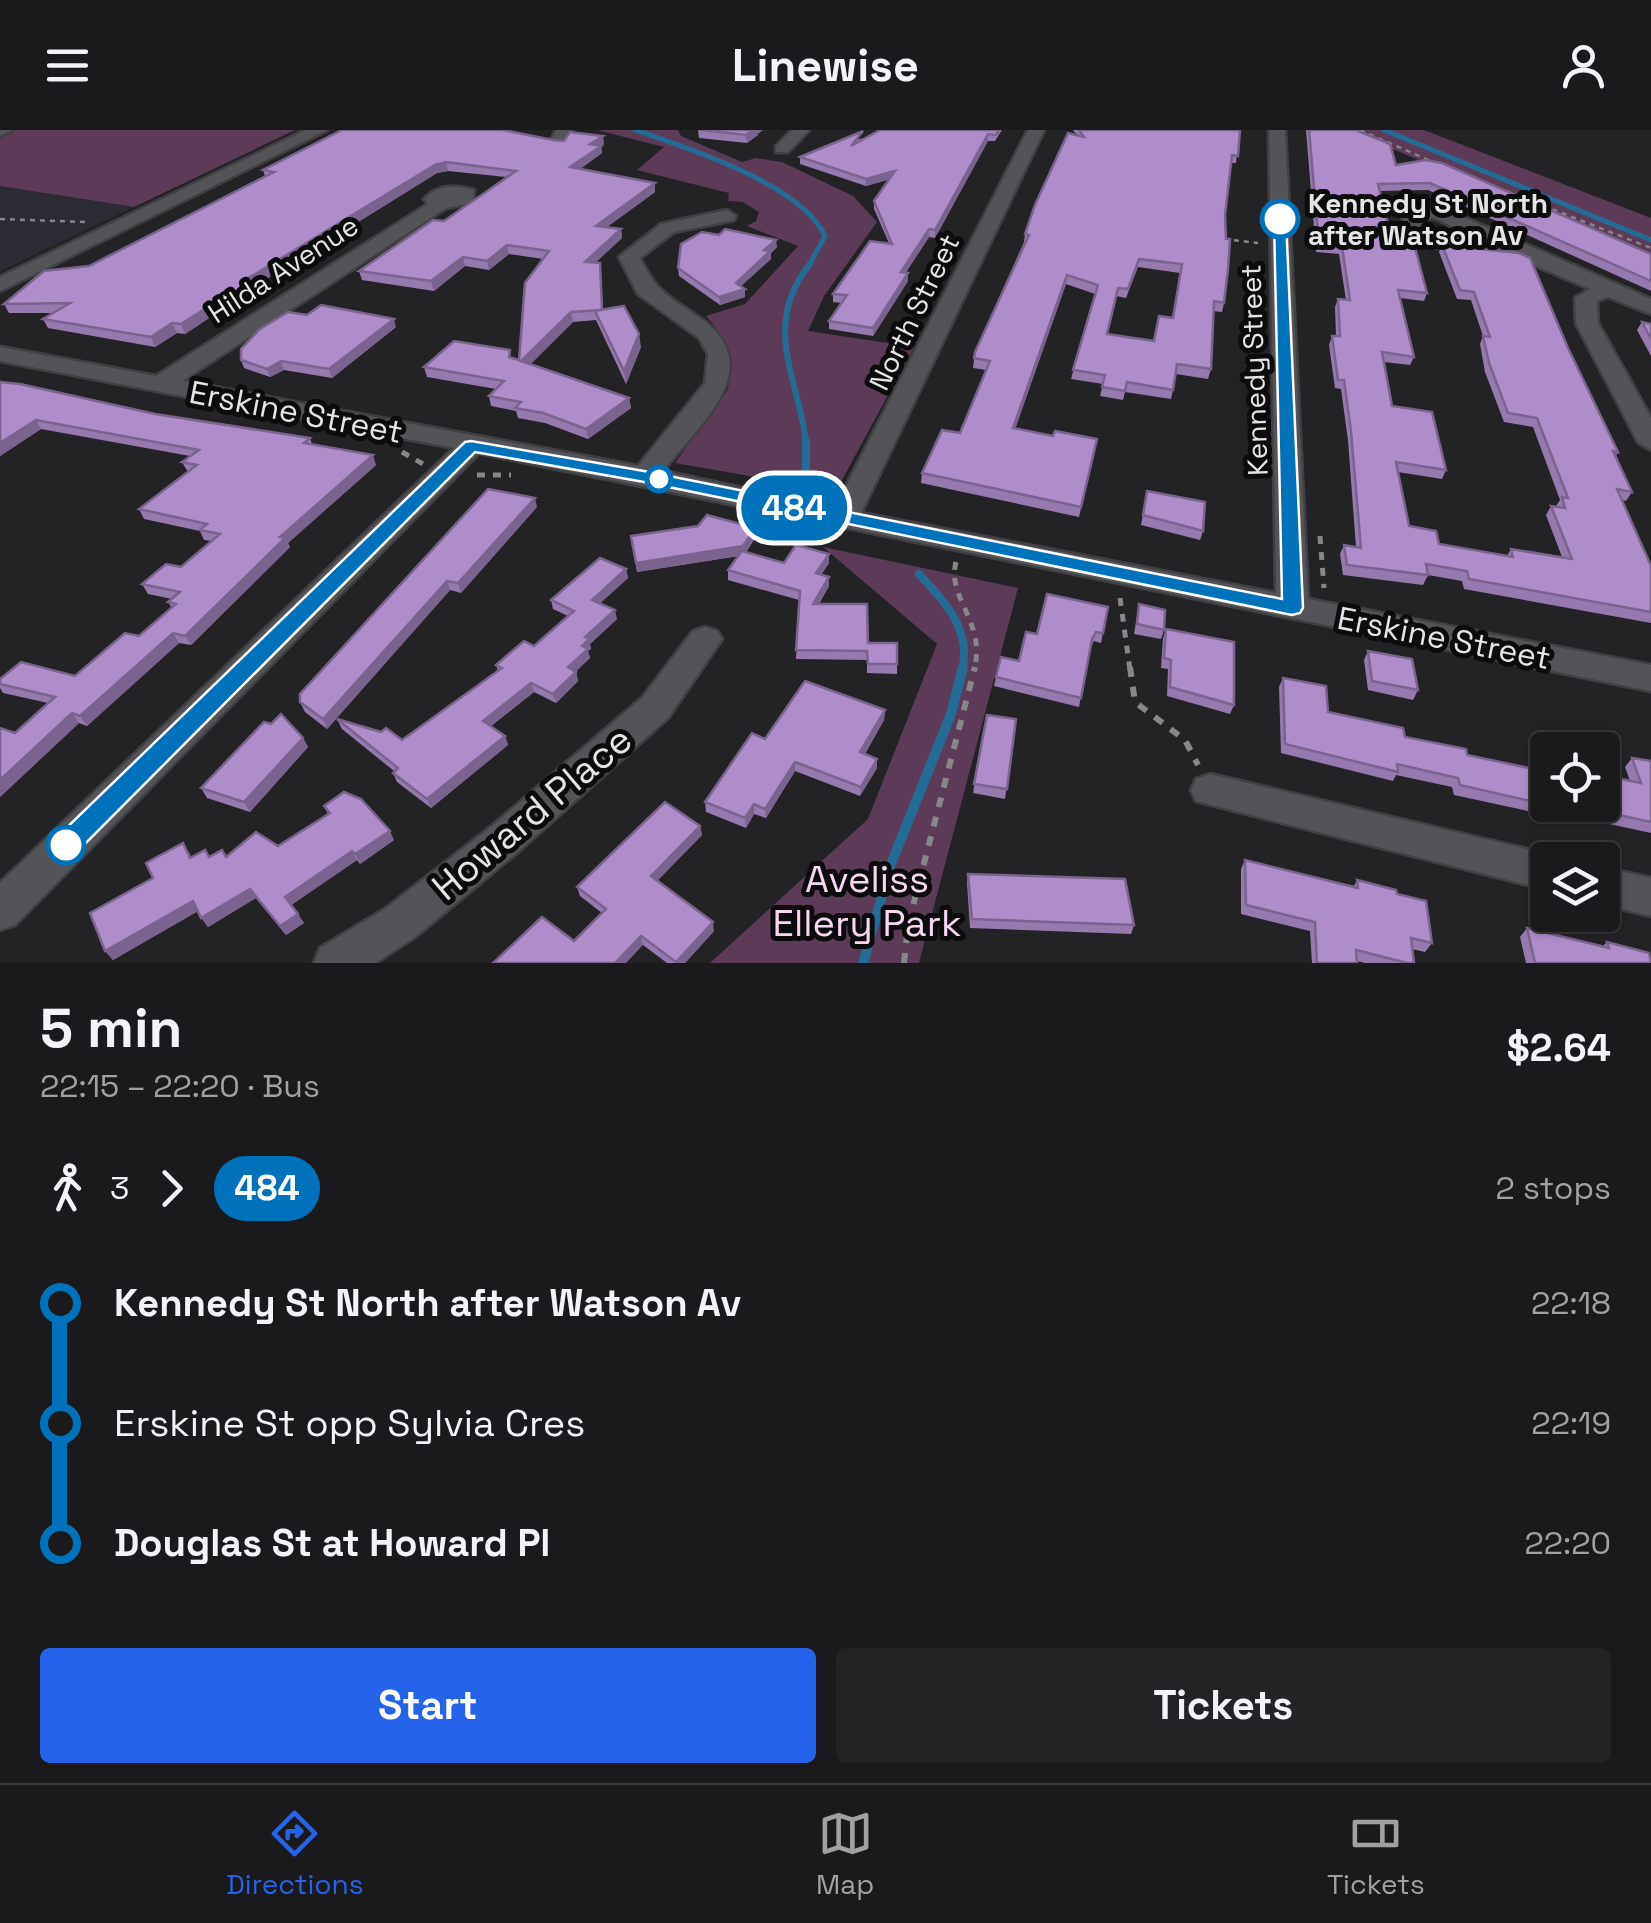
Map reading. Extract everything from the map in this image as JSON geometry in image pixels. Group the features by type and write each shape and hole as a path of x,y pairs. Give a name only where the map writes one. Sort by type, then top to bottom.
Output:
{"street":[{"path":"0,286 318,130"},
{"path":"782,149 800,130"},
{"name":"North Street","path":"844,519 1036,130"},
{"name":"Kennedy Street","path":"1277,130 1304,598"},
{"name":"Hilda Avenue","path":"158,386 440,204"},
{"path":"644,476 718,384 720,354 708,334 645,290 630,257 668,228 727,216"},
{"path":"1516,251 1651,307"},
{"path":"1607,290 1586,298 1587,323 1651,442"},
{"name":"Erskine Street","path":"0,354 158,386 468,460 644,476 844,519 1304,598 1651,678"},
{"path":"0,911 468,460"},
{"name":"Howard Place","path":"336,963 415,911 640,722 655,708 706,638"},
{"path":"1202,774 1530,867"},
{"path":"1620,890 1651,897"}],"path":[{"path":"1360,130 1434,162"},
{"path":"1500,189 1651,248"},
{"path":"0,219 91,223"},
{"path":"1216,238 1254,242"},
{"name":"Erskine Street","path":"398,449 432,468"},
{"path":"468,460 526,475"},
{"path":"1304,598 1325,588 1320,531"},
{"path":"904,963 908,924 980,652 976,629 952,577 955,566"},
{"path":"1120,598 1135,702 1185,740 1202,774"}],"shaded area":[{"path":"0,186 134,207 0,271"}],"green space":[{"path":"0,130 295,130 134,207 0,186"},
{"path":"597,130 678,130 681,136 742,162 756,158 782,162 853,196 877,222 824,296 808,331 914,347 836,491 675,463 727,391 730,380 727,351 706,316 745,304 798,246 747,226 756,221 759,212 743,202 728,201 729,193 637,170 664,147"},
{"path":"1347,130 1424,130 1651,218 1651,257"},
{"name":"Aveliss Ellery Park","path":"823,547 1018,588 919,963 710,963 868,819 937,644"}],"building":[{"path":"342,130 503,130 564,141 570,132 603,136 590,144 601,146 570,167 655,183 596,226 621,229 585,262 600,263 602,310 571,312 521,361 629,398 586,429 543,413 515,408 521,402 489,396 504,381 424,367 454,341 510,350 509,357 519,360 525,283 549,251 507,245 487,261 463,257 431,281 359,271 433,220 444,221 516,171 446,162 435,165 242,282 252,286 217,301 181,324 172,323 151,337 43,319 70,303 4,304 44,271 89,266 274,172 263,170"},
{"path":"703,130 753,130 746,135"},
{"path":"880,130 999,130 996,135 988,134 935,230 929,229 901,272 908,273 873,328 829,321 847,295 833,294 870,241 892,244 874,201 895,171 866,179 800,157 863,131 851,146"},
{"path":"1079,130 1240,130 1238,156 1232,155 1225,215 1226,239 1230,239 1224,303 1214,301 1211,369 1177,364 1173,390 1127,382 1125,391 1102,387 1105,375 1073,370 1098,285 1067,275 1013,428 1097,439 1081,507 922,473 942,430 960,433 990,361 974,358 975,352 1029,235 1025,234 1035,205 1068,133 1084,137","holes":["1139,259 1182,264 1173,318 1159,316 1154,341 1107,334 1118,288 1128,289"]},
{"path":"1309,130 1356,130 1390,144 1396,165 1426,160 1442,163 1651,254 1651,281 1430,183 1378,184 1391,236 1413,240 1427,293 1398,290 1414,357 1382,352 1392,406 1432,412 1446,470 1396,462 1409,526 1436,531 1439,544 1513,557 1511,549 1572,559 1551,506 1565,508 1562,497 1568,498 1537,418 1508,413 1489,363 1483,336 1490,337 1474,292 1460,290 1442,245 1519,253 1530,258 1618,452 1613,451 1632,492 1617,489 1651,566 1651,612 1469,579 1467,571 1426,564 1428,575 1347,565 1344,545 1361,548 1351,431 1344,380 1338,380 1332,336 1340,336 1338,299 1350,300 1342,246 1319,244"},
{"path":"725,229 776,240 764,250 770,251 736,283 745,289 719,297 678,268 681,244 702,232 719,235"},
{"path":"321,305 394,319 329,369 281,361 267,369 241,360 241,349 260,329 288,312 307,315"},
{"path":"624,306 639,334 624,371 595,311"},
{"path":"1642,322 1651,324 1651,339"},
{"path":"0,382 155,414 310,438 304,443 373,455 280,537 285,538 185,636 173,633 80,716 72,713 0,780 0,728 15,733 55,697 0,684 0,679 21,662 75,676 125,633 139,636 176,604 168,602 180,592 142,584 166,564 181,567 220,534 200,530 207,524 139,509 197,465 182,462 199,450 36,420 0,443"},
{"path":"488,489 535,498 458,583 447,581 323,719 300,702 300,694"},
{"path":"1147,491 1205,502 1203,531 1143,515"},
{"path":"707,515 755,528 743,546 636,563 631,536 698,526"},
{"path":"796,545 829,554 816,573 829,577 813,604 867,604 868,643 897,643 897,664 868,664 867,651 796,650 800,591 728,570 742,551 784,563"},
{"path":"600,558 626,569 592,600 615,610 585,637 589,639 582,646 588,649 568,667 576,672 553,694 531,683 483,721 505,736 427,799 393,773 398,768 337,719 381,732 386,728 402,740 502,668 496,665 524,641 534,646 574,611 551,600"},
{"path":"1047,594 1108,607 1103,633 1096,632 1092,639 1081,698 996,677 1001,657 1019,661 1026,632 1037,634"},
{"path":"1139,604 1165,610 1164,630 1137,624"},
{"path":"1166,629 1234,642 1234,705 1170,687 1171,660 1164,658"},
{"path":"1368,651 1412,659 1418,690 1372,681"},
{"path":"1283,678 1326,686 1328,712 1403,728 1405,737 1466,749 1467,755 1530,768 1530,801 1460,785 1458,778 1397,764 1398,772 1285,744"},
{"path":"805,681 885,710 860,752 877,759 861,787 795,762 765,809 754,804 745,818 705,802 752,733 765,739"},
{"path":"281,714 303,738 244,802 201,788 264,722 271,724"},
{"path":"987,715 1016,719 1007,789 974,784"},
{"path":"1632,758 1651,761 1651,822 1620,815 1620,779 1641,783"},
{"path":"344,792 361,799 390,831 355,854 352,851 285,897 298,914 280,926 250,889 201,918 193,901 105,951 90,913 153,878 146,863 183,843 190,858 205,850 209,857 222,850 226,857 256,832 278,846 330,813 324,806"},
{"path":"665,802 700,826 651,876 713,922 676,962 641,936 615,963 493,963 542,917 574,941 606,909 577,887"},
{"path":"1245,860 1358,888 1357,880 1426,901 1432,943 1411,938 1414,963 1356,950 1357,963 1317,963 1315,922 1246,905"},
{"path":"968,874 1125,879 1134,925 972,919"},
{"path":"1527,928 1530,932 1609,948 1607,942 1649,953 1651,963 1535,963"}],"waterway":[{"path":"635,130 741,170 793,200 825,236 808,267"},
{"path":"1384,130 1651,240"},
{"path":"806,442 785,330 795,286 808,267"},
{"path":"806,442 806,469"},
{"path":"919,574 947,606 960,629 962,670"},
{"path":"863,963 891,864 951,714 963,667"}],"bus line":[{"name":"484","path":"66,845 471,446 644,476 1292,608 1280,219"}],"place":[{"name":"Kennedy St North after Watson Av","path":"1280,219"}]}
